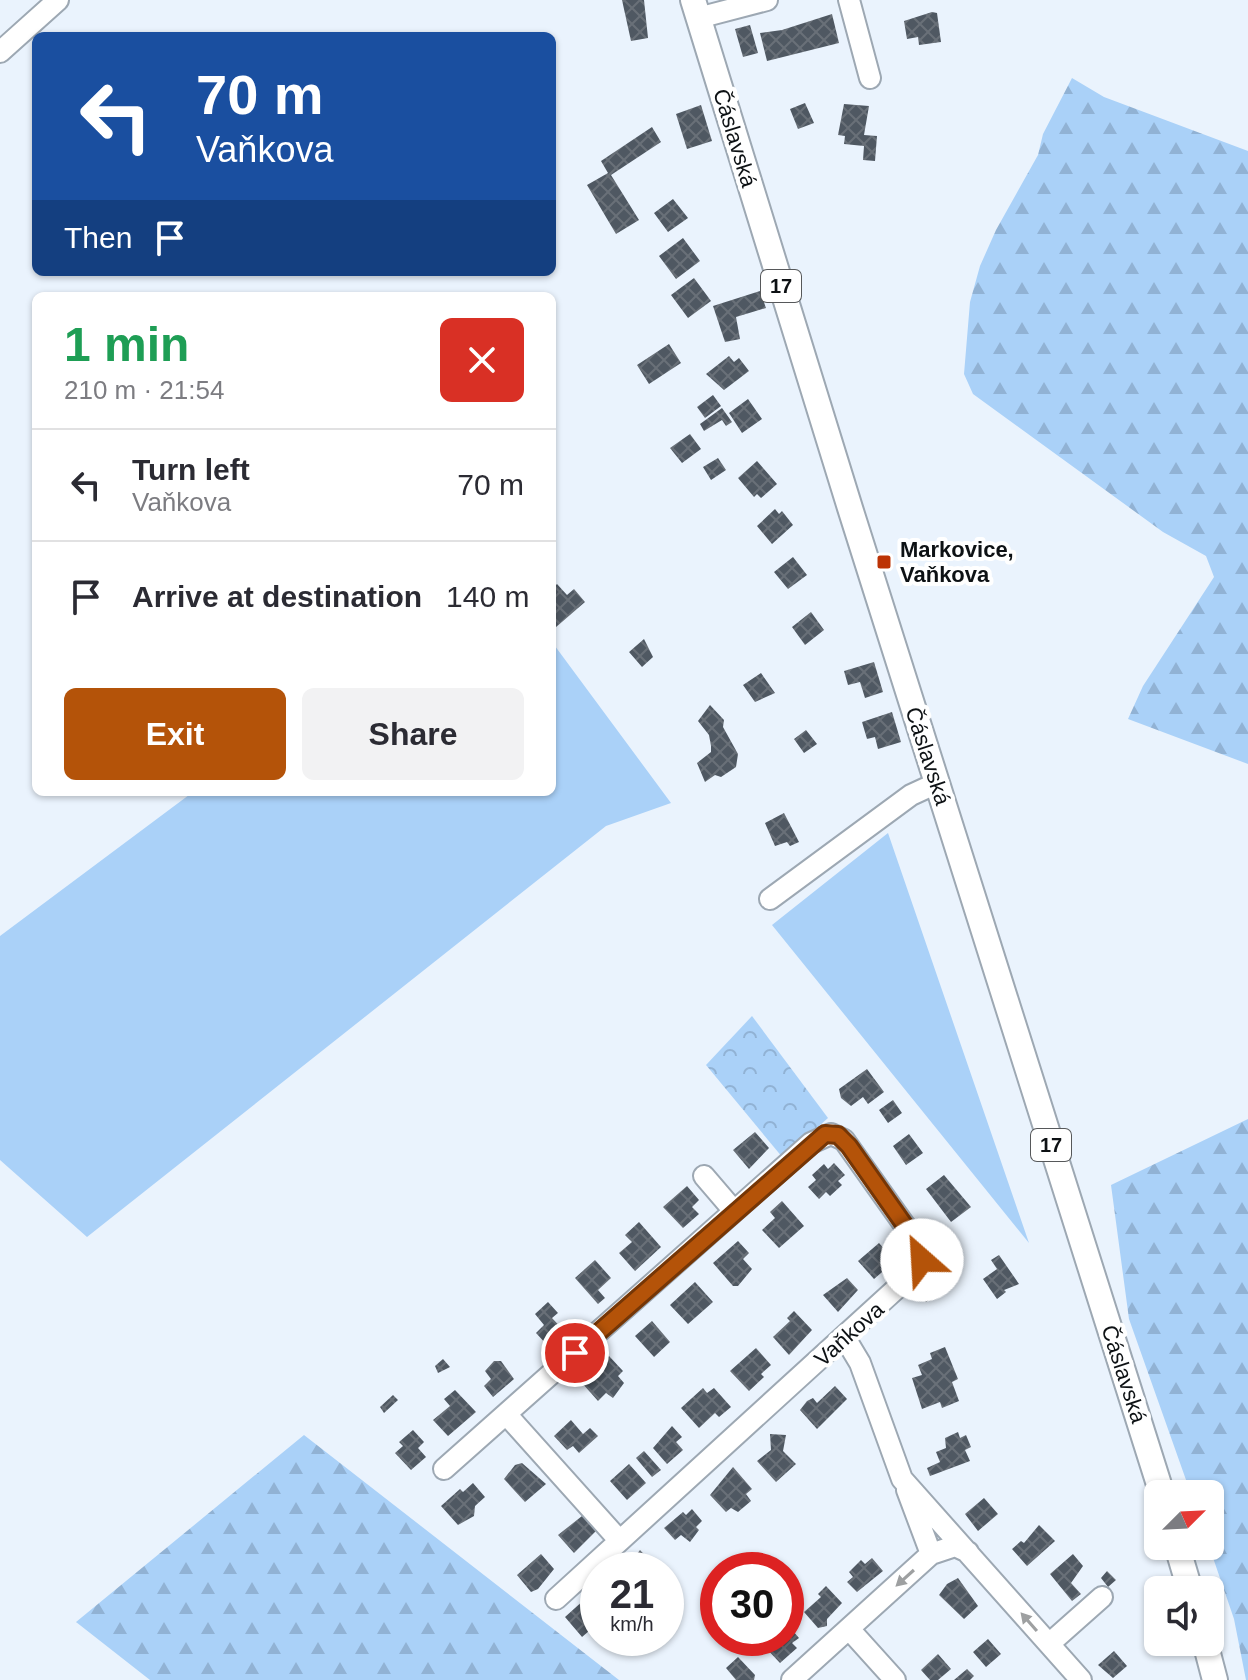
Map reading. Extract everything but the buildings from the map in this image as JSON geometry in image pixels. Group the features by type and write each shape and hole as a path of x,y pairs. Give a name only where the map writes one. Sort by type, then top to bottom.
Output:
{"main road":[{"name":"Čáslavská","path":"696,9 1158,1480"},
{"path":"1209,1656 1215,1680"}],"street":[{"path":"0,52 58,0"},
{"name":"Čáslavská","path":"696,9 767,0"},
{"path":"849,0 870,78"},
{"path":"770,899 911,795 937,783"},
{"name":"Vaňkova","path":"444,1469 818,1138 831,1134 844,1140 915,1240 922,1260 915,1274 556,1599"},
{"path":"704,1176 734,1211"},
{"path":"845,1338 860,1363 931,1554"},
{"path":"506,1414 619,1540"},
{"path":"902,1479 1081,1680"},
{"path":"792,1680 931,1554 955,1546 968,1552"},
{"path":"1049,1644 1102,1597"},
{"path":"849,1629 895,1680"}],"green space":[{"path":"1072,78 1104,97 1248,151 1248,764 1128,719 1143,686 1214,577 1206,556 1163,532 973,394 964,374 970,302 980,266 996,230 1038,155 1043,134"},
{"path":"556,647 671,803 606,826 87,1237 0,1160 0,936 188,796 556,796"},
{"path":"888,833 1029,1243 772,925"},
{"path":"752,1016 828,1118 783,1158 706,1065"},
{"path":"1248,1119 1248,1680 1224,1590 1224,1576 1219,1576 1214,1560 1224,1560 1224,1480 1186,1480 1129,1319 1111,1185"},
{"path":"304,1435 580,1650 580,1656 588,1656 619,1680 150,1680 76,1622"}],"place":[{"name":"Markovice, Vaňkova","path":"884,562"}],"route":[{"path":"575,1353 774,1175 825,1134 838,1135 849,1146 915,1240 922,1260"}]}
